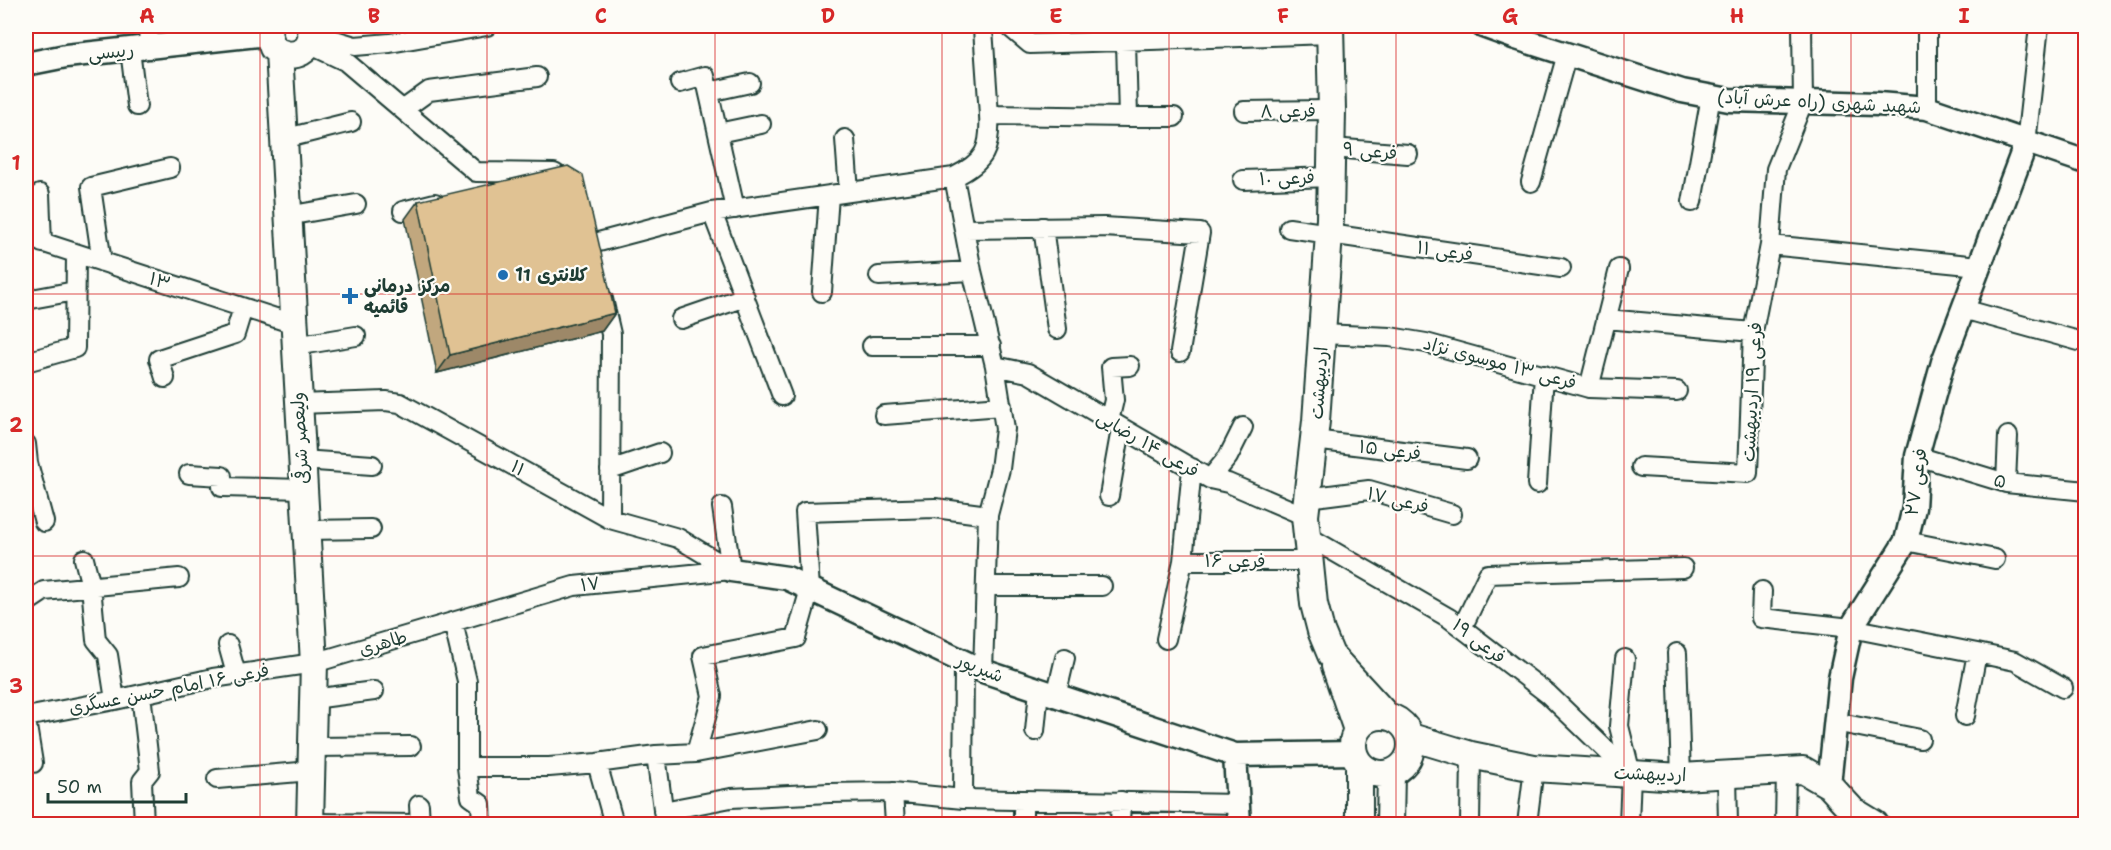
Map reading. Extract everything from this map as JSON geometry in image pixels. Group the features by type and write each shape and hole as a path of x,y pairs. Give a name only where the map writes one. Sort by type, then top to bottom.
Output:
{"main road":[{"name":"اردیبهشت","path":"1336,28 1329,234 1307,527 1314,604 1321,631 1331,655 1386,716 1397,719 1406,726 1411,737 1471,755 1534,768 1681,777 1803,770 1829,785 1851,817 1875,825"},
{"path":"272,37 287,55 296,54 310,34"},
{"name":"ولیعصر شرقی","path":"272,37 283,138 314,663 310,824"},
{"path":"1331,655 1357,749 1368,771 1379,774 1390,773 1401,768 1412,748 1411,737"},
{"path":"1359,825 1357,749 1364,722 1374,716 1386,716"},
{"path":"1390,773 1390,825"}],"street":[{"path":"137,106 139,49 148,26"},
{"path":"310,34 355,45 390,43 487,26"},
{"path":"610,519 611,334 590,238 711,212 954,177 972,168 984,153 990,135 984,26"},
{"path":"1011,26 1030,44 1126,41 1336,28"},
{"name":"شهید شهری (راه عرش آباد)","path":"1483,26 1682,91 1729,100 1927,108 2085,162"},
{"path":"1802,26 1803,102"},
{"path":"1927,26 1927,108"},
{"path":"2026,143 2039,26"},
{"name":"رییسی","path":"26,64 66,56 139,49 194,34 272,37"},
{"path":"310,34 404,109 476,172 480,193"},
{"path":"1126,41 1128,117"},
{"path":"1532,182 1567,54"},
{"path":"681,83 705,76 735,209"},
{"path":"404,109 429,91 537,77"},
{"path":"709,92 750,83"},
{"path":"1692,202 1711,96"},
{"name":"فرعی ۱۹ اردیبهشت","path":"1641,467 1748,473 1753,332 1770,244 1776,169 1803,102"},
{"name":"فرعی ۸","path":"1244,111 1332,110"},
{"path":"989,115 1174,117"},
{"path":"283,138 351,122"},
{"path":"718,133 761,123"},
{"path":"846,139 849,192"},
{"name":"فرعی ۲۷","path":"1829,785 1840,678 1851,628 1906,541 1914,508 1917,456 1943,362 2026,143"},
{"name":"فرعی ۹","path":"1332,148 1408,154"},
{"path":"102,262 91,187 170,168"},
{"path":"476,172 554,173 578,187"},
{"path":"954,177 972,272 991,346 1005,429 1000,468 988,515 987,586 974,667 963,799"},
{"name":"فرعی ۱۰","path":"1243,180 1332,177"},
{"path":"34,240 39,194"},
{"path":"822,292 829,195"},
{"path":"402,211 447,201"},
{"path":"287,216 356,204"},
{"path":"711,212 782,396"},
{"path":"964,229 1104,227 1200,233 1180,352"},
{"path":"1043,228 1057,329"},
{"name":"فرعی ۱۱","path":"1289,228 1561,268"},
{"name":"۱۳","path":"34,240 243,308 294,335"},
{"path":"1770,244 1979,266"},
{"path":"26,362 75,348 76,254"},
{"path":"1589,387 1619,269"},
{"path":"879,276 972,272"},
{"path":"26,300 75,291"},
{"path":"681,319 745,297"},
{"path":"165,378 159,359 235,334 243,308"},
{"path":"1963,309 2085,343"},
{"path":"1606,320 1753,332"},
{"name":"فرعی ۱‍۳ موسوی نژاد","path":"1322,334 1390,337 1426,343 1589,387 1677,391"},
{"path":"294,335 356,336"},
{"path":"872,346 991,346"},
{"name":"فرعی ۱۴ رضایی","path":"995,366 1028,374 1210,479 1228,483 1307,527"},
{"path":"1109,496 1115,425 1111,368 1130,366"},
{"path":"1538,484 1544,375"},
{"name":"۱۱","path":"298,404 386,400 400,404 610,519 678,538 731,570"},
{"path":"884,415 1002,406"},
{"path":"1210,479 1228,457 1243,427"},
{"path":"2006,483 2008,436"},
{"name":"فرعی ۱۵","path":"1314,440 1467,459"},
{"path":"26,444 28,463 44,522"},
{"path":"610,470 660,453"},
{"name":"۵","path":"1917,456 2006,483 2085,491"},
{"path":"302,460 372,465"},
{"name":"فرعی ۱۶","path":"1192,468 1183,561 1307,527"},
{"path":"189,474 222,476 222,487 303,489"},
{"name":"فرعی ۱۷","path":"1307,527 1369,490 1452,514"},
{"path":"722,507 731,570"},
{"path":"696,753 712,696 703,656 796,638 810,589 805,513 935,508 988,515"},
{"name":"فرعی ۱۹","path":"1307,527 1449,618 1548,693 1631,774"},
{"path":"306,530 371,529"},
{"path":"1906,541 1995,559"},
{"path":"84,559 92,586 96,640 108,655 115,700"},
{"path":"1166,639 1183,561"},
{"path":"1462,628 1488,574 1683,568"},
{"name":"شیرپور","path":"731,570 788,578 974,667 1235,755 1357,749"},
{"name":"۱۷","path":"453,622 574,586 731,570"},
{"path":"26,603 44,591 178,579"},
{"path":"987,586 1102,586"},
{"path":"1762,591 1761,618 1851,628 2015,661 2063,688"},
{"path":"453,622 467,681 467,767 471,797 481,804 482,825"},
{"name":"طاهری","path":"314,663 453,622"},
{"path":"228,645 236,674"},
{"path":"1677,653 1681,777"},
{"path":"1965,716 1977,653"},
{"path":"1035,731 1048,693 1065,658"},
{"path":"1625,659 1619,726 1631,774 1629,825"},
{"name":"فرعی ۱۶ امام حسن عسگری","path":"26,719 236,674 314,663"},
{"path":"313,699 374,691"},
{"path":"141,694 150,771 142,781 144,825"},
{"path":"26,719 33,763"},
{"path":"1835,722 1920,739"},
{"path":"467,767 549,767 597,764 656,755 696,753 818,730"},
{"path":"217,779 311,759 411,746"},
{"path":"656,755 664,818 731,798 893,792 963,799 1121,801 1238,814 1235,755"},
{"path":"1470,825 1471,755"},
{"path":"597,764 614,825"},
{"path":"1527,825 1534,768"},
{"path":"1785,825 1786,771"},
{"path":"1727,774 1728,825"},
{"path":"893,792 895,825"},
{"path":"1023,800 1023,825"},
{"path":"1120,825 1121,801"},
{"path":"310,824 420,824 418,805"}],"building":[{"name":"کلانتری 11","path":"568,166 583,175 615,313 450,355 418,201"}],"place":[{"name":"کلانتری 11","path":"503,275"},
{"name":"مرکز درمانی قائمیه","path":"350,296"}]}
